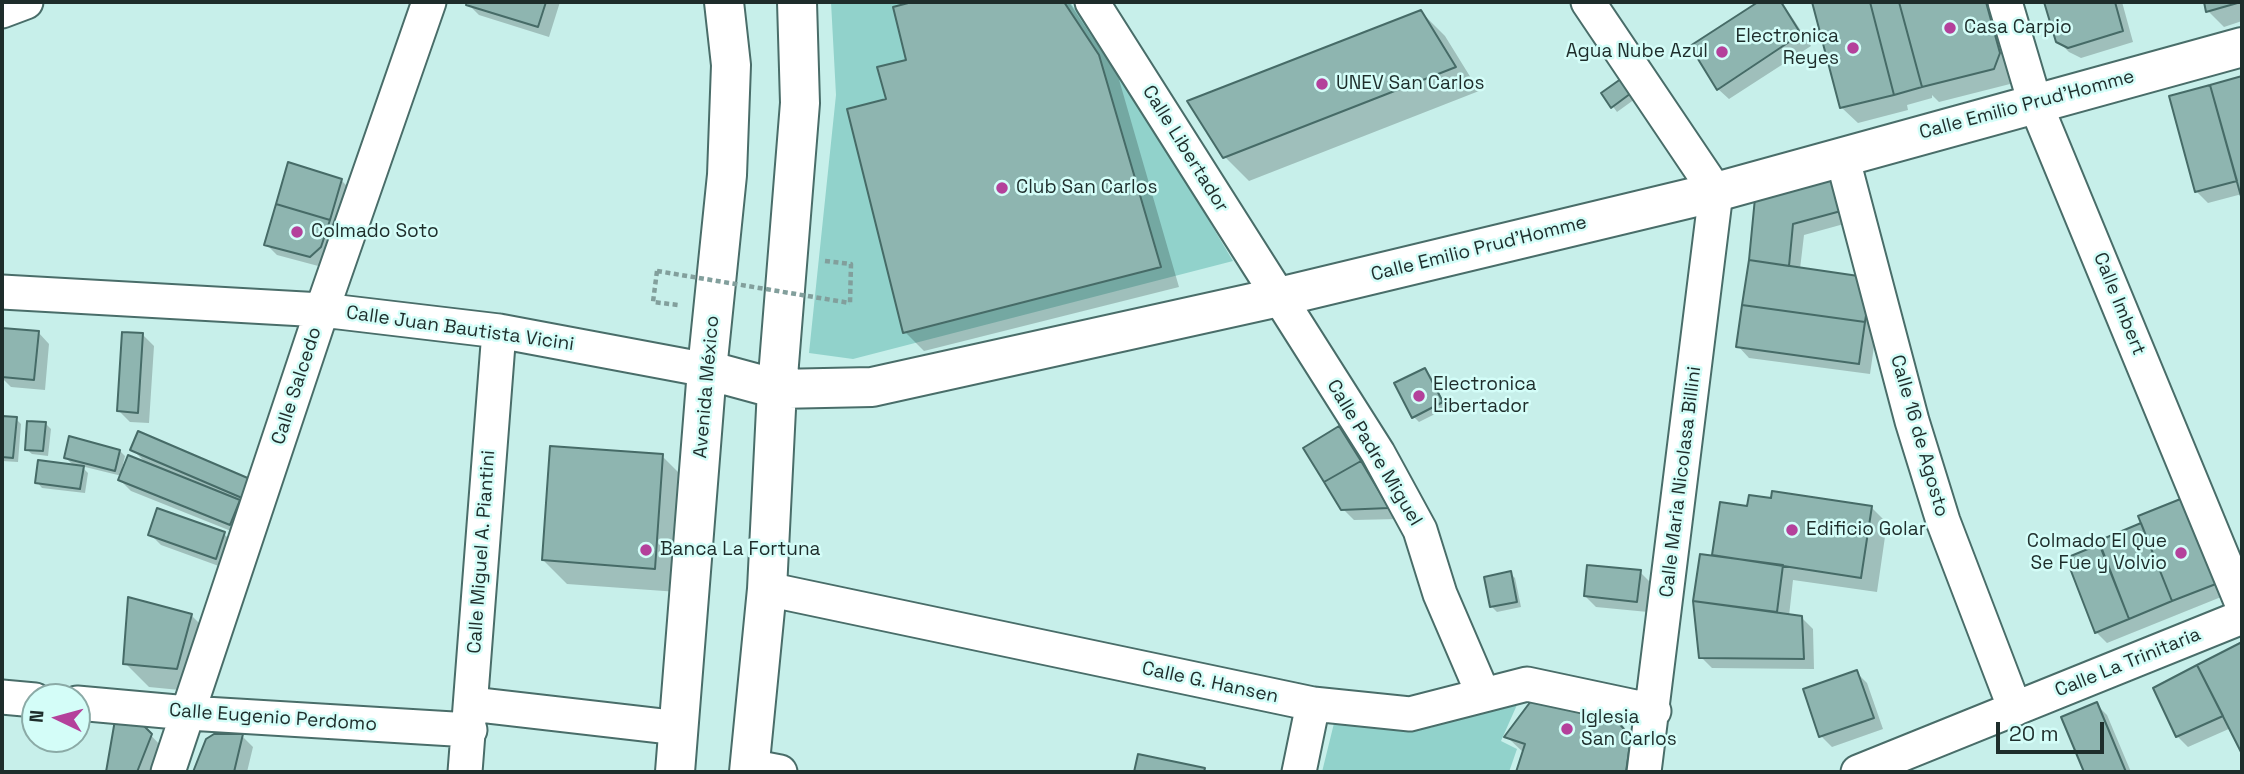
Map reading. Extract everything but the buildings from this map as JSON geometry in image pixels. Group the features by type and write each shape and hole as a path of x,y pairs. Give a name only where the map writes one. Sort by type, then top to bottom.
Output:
{"main road":[{"name":"Avenida México","path":"675,772 707,370 727,175 731,65 724,2"},
{"path":"760,770 777,389 800,103 797,2"},
{"name":"Calle Emilio Prud'Homme","path":"707,370 777,389 872,387 1279,297 1716,192 2242,47"}],"street":[{"path":"2,11 26,2"},
{"name":"Calle Salcedo","path":"168,772 322,310 429,2"},
{"name":"Calle Libertador","path":"1092,2 1279,297"},
{"path":"1588,2 1716,192"},
{"name":"Calle Imbert","path":"2004,2 2035,103 2242,604"},
{"name":"Calle 16 de Agosto","path":"1842,156 1912,421 1943,521 2015,709"},
{"name":"Calle Maria Nicolasa Billini","path":"1644,772 1654,711 1716,192"},
{"name":"Calle Juan Bautista Vicini","path":"2,292 322,310 499,331 707,370"},
{"name":"Calle Padre Miguel","path":"1279,297 1378,453 1420,530 1440,594 1483,694"},
{"name":"Calle Miguel A. Piantini","path":"465,772 499,331"},
{"name":"Calle G. Hansen","path":"767,589 1313,705 1410,714 1527,684 1654,711"},
{"name":"Calle La Trinitaria","path":"1858,772 2242,617"},
{"path":"2,697 21,699"},
{"name":"Calle Eugenio Perdomo","path":"91,705 188,713 471,717 679,728"},
{"path":"1299,772 1313,705"}],"path":[{"path":"653,302 657,271 850,303 851,264"}],"shaded area":[{"name":"Club San Carlos","path":"831,2 1070,2 1126,82 1233,261 853,359 809,353 836,95"},
{"path":"1520,698 1501,741 1517,749 1509,772 1322,772 1338,707 1430,728"}],"place":[{"name":"Casa Carpio","path":"1950,28"},
{"name":"Electronica Reyes","path":"1853,48"},
{"name":"Agua Nube Azul","path":"1722,52"},
{"name":"UNEV San Carlos","path":"1322,84"},
{"name":"Club San Carlos","path":"1002,188"},
{"name":"Colmado Soto","path":"297,232"},
{"name":"Electronica Libertador","path":"1419,396"},
{"name":"Edificio Golar","path":"1792,530"},
{"name":"Banca La Fortuna","path":"646,550"},
{"name":"Colmado El Que Se Fue y Volvio","path":"2181,553"},
{"name":"Iglesia San Carlos","path":"1567,729"}]}
